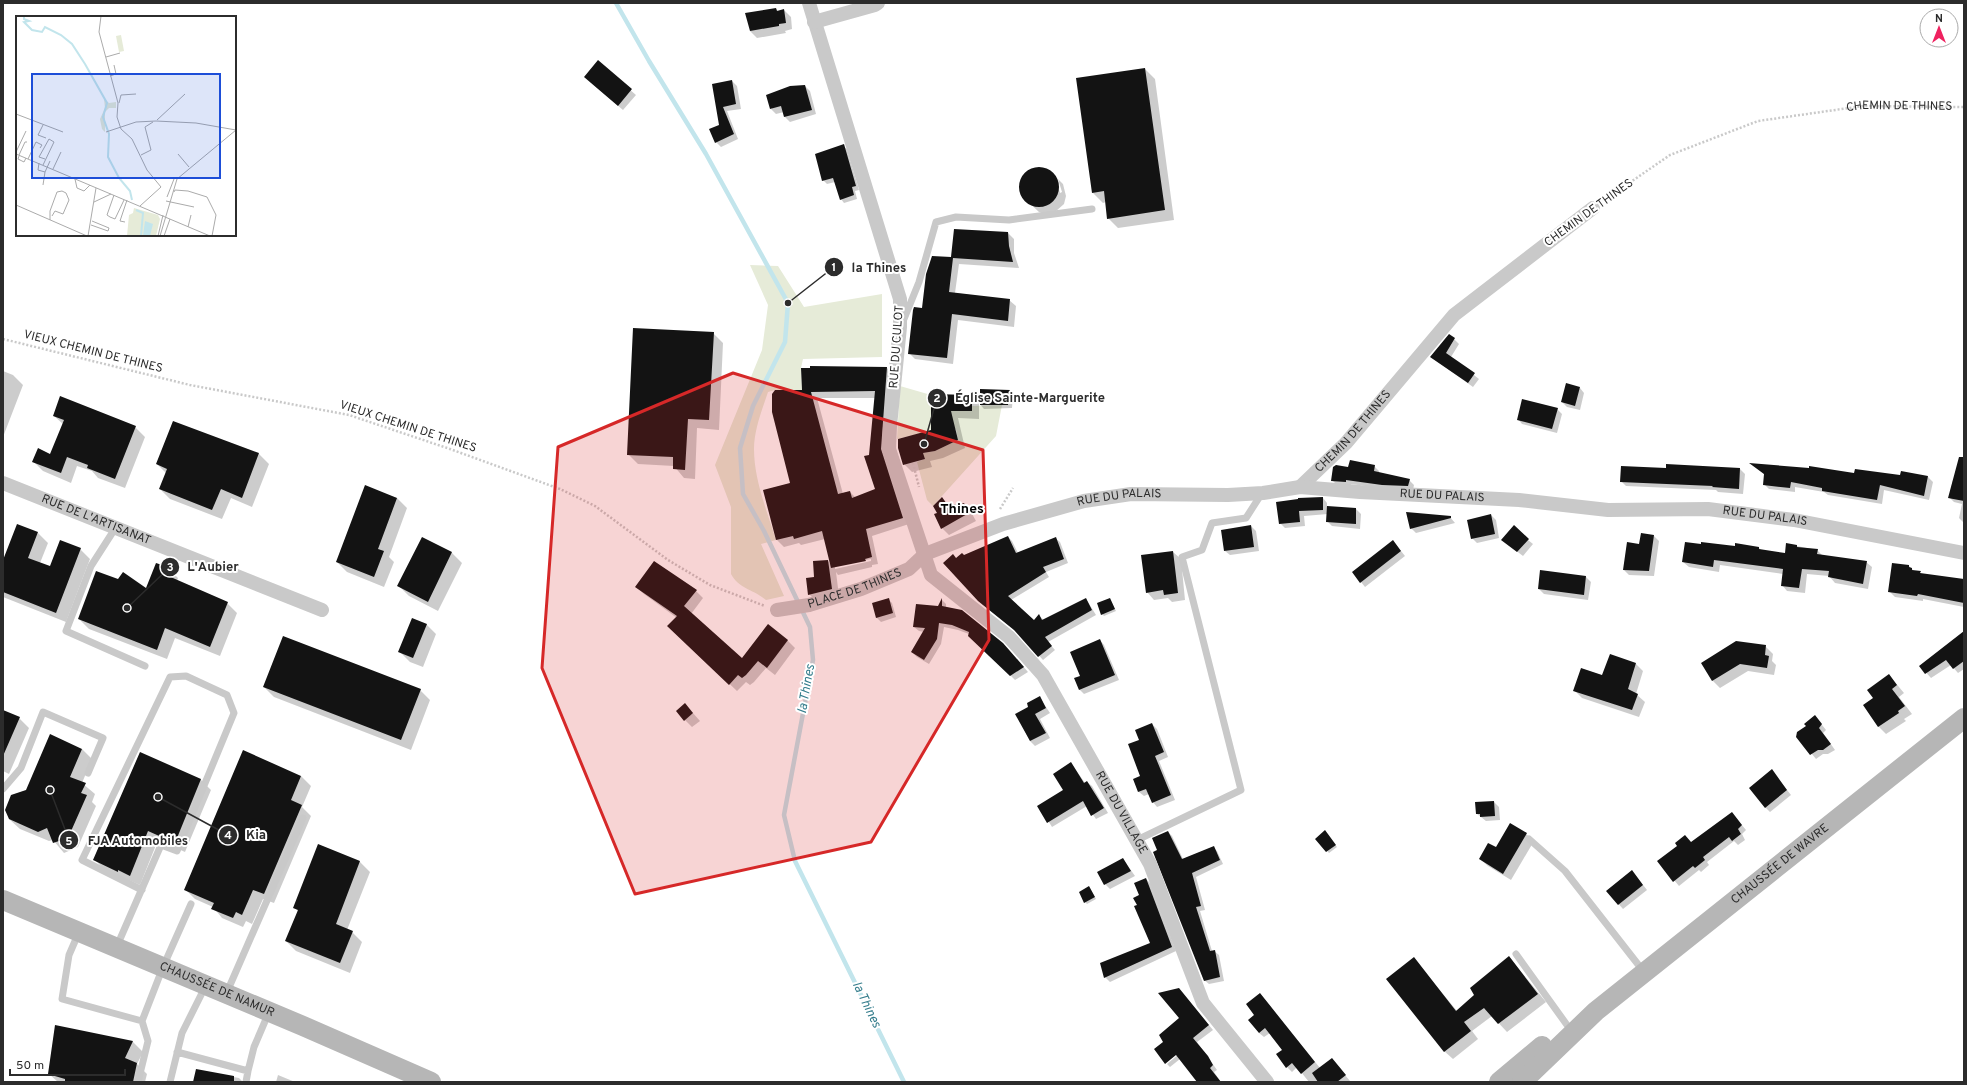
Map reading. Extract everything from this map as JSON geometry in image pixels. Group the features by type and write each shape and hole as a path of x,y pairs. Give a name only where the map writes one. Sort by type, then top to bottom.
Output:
{"main road":[{"name":"CHAUSSÉE DE WAVRE","path":"1596,1011 1964,718"},
{"name":"CHAUSSÉE DE NAMUR","path":"3,900 431,1082"},
{"path":"1503,1081 1567,1025 1596,1011"},
{"path":"1522,1082 1596,1011"}],"street":[{"name":"RUE DU CULOT","path":"809,3 900,299 900,327 889,449 925,554"},
{"path":"814,22 875,6 878,3"},
{"name":"CHEMIN DE THINES","path":"1300,487 1346,443 1454,315 1593,208"},
{"name":"RUE DE L'ARTISANAT","path":"3,483 322,610"},
{"name":"RUE DU PALAIS","path":"925,554 1003,524 1084,501 1131,494 1228,495 1262,493 1300,487 1360,492 1519,500 1608,510 1708,509 1794,520 1964,553"},
{"path":"925,554 931,575"},
{"name":"PLACE DE THINES","path":"777,610 809,605 861,589 909,569 925,554"},
{"name":"RUE DU VILLAGE","path":"909,569 931,575 1009,637 1043,675 1150,864 1203,1003 1267,1082"}],"lane":[{"path":"900,327 919,282 936,222 956,217 1009,220 1092,209"},
{"path":"1137,840 1241,790 1182,557 1202,550 1212,523 1246,518 1262,493"},
{"path":"116,527 91,566 66,631 145,666"},
{"path":"116,948 142,890 161,845 177,851 234,713 227,696 186,676 170,677 82,860 142,890"},
{"path":"3,789 21,768 43,712 103,738 88,773"},
{"path":"226,994 302,818"},
{"path":"1529,839 1565,871 1644,973"},
{"path":"138,1082 148,1041 142,1021 163,967 191,904"},
{"path":"79,932 69,955 62,999 142,1021"},
{"path":"1516,954 1567,1025"},
{"path":"170,1082 182,1033 206,986"},
{"path":"246,1082 254,1047 269,1012"},
{"path":"177,1052 248,1071"}],"path":[{"name":"CHEMIN DE THINES","path":"1593,208 1670,155 1758,122 1863,106 1964,107"},
{"name":"VIEUX CHEMIN DE THINES","path":"3,339 190,385 349,416 450,449 560,489 595,506 668,560 710,585 777,610"}],"highlighted area":[{"path":"733,373 983,450 989,640 871,842 635,894 542,668 558,447"}],"green space":[{"path":"750,265 778,266 804,307 882,294 882,357 803,359 801,368 802,390 775,390 768,392 755,435 754,449 756,472 776,540 761,544 784,596 766,600 742,586 731,574 731,507 715,465 762,350 768,305"},
{"path":"900,386 931,395 931,411 972,411 972,406 1002,405 996,436 933,506 927,500 917,462 925,459 923,453 935,451 958,440 956,429 931,431 897,439"}],"building":[{"path":"776,8 777,11 784,9 786,23 779,24 779,26 750,31 745,13"},
{"path":"598,60 632,89 618,106 584,77"},
{"path":"1145,68 1165,210 1107,219 1104,191 1092,193 1076,78"},
{"path":"732,80 736,104 723,107 734,134 715,143 709,129 719,125 712,84"},
{"path":"805,85 812,110 784,117 781,106 770,109 766,95 790,86"},
{"path":"844,144 856,186 852,187 854,195 840,200 833,178 822,181 815,154"},
{"path":"1035,167 1043,167 1050,170 1056,176 1059,187 1056,198 1050,204 1043,207 1035,207 1028,204 1022,198 1019,191 1019,183 1022,176 1028,170"},
{"path":"954,229 1008,232 1009,246 1013,262 953,258 949,292 1010,299 1008,321 952,314 947,358 908,354 913,310 914,307 922,308 926,274 932,256 951,257"},
{"path":"633,328 714,332 709,420 688,419 685,470 673,469 673,457 627,455"},
{"path":"1449,334 1455,338 1446,353 1475,373 1468,383 1430,357"},
{"path":"810,366 887,367 881,449 903,518 866,529 872,557 865,559 866,561 831,568 822,531 794,539 793,536 776,540 763,490 790,483 772,412 772,394 775,390 802,390 801,368 810,368","holes":["875,391 869,455 864,456 875,489 852,498 850,491 838,494 811,392"]},
{"path":"1566,383 1580,387 1575,406 1561,402"},
{"path":"980,389 1010,390 1008,405 980,405"},
{"path":"931,394 972,395 972,411 951,411 958,440 935,451 923,453 925,459 903,465 898,448 898,439 931,430"},
{"path":"60,396 136,426 115,479 87,468 88,465 67,457 61,473 32,462 38,448 50,454 64,420 53,416"},
{"path":"1522,399 1558,408 1552,429 1517,420"},
{"path":"173,421 259,453 242,498 221,489 212,510 159,489 167,469 156,464"},
{"path":"1959,457 1964,457 1964,501 1948,498"},
{"path":"1350,460 1375,465 1374,471 1410,479 1408,486 1382,485 1346,480 1346,482 1331,481 1333,467 1336,465 1348,467"},
{"path":"1749,463 1809,468 1809,466 1854,473 1855,469 1900,475 1901,471 1928,476 1924,496 1880,485 1877,500 1822,491 1822,488 1791,482 1790,488 1763,485 1764,474"},
{"path":"1666,464 1740,468 1739,489 1712,487 1713,486 1620,482 1621,466 1666,468"},
{"path":"365,485 397,498 378,549 384,551 374,577 336,562"},
{"path":"942,497 949,507 955,504 956,506 964,503 969,513 941,529 934,514 937,513 933,506"},
{"path":"1323,497 1323,510 1299,511 1300,522 1279,524 1276,502 1298,498"},
{"path":"1327,506 1356,508 1356,524 1326,522"},
{"path":"1406,512 1451,516 1451,518 1410,529"},
{"path":"1491,514 1495,534 1471,539 1467,520"},
{"path":"17,524 38,532 28,558 50,566 60,540 81,548 56,613 3,592 3,560"},
{"path":"1251,525 1254,547 1224,551 1221,530"},
{"path":"1514,525 1529,539 1517,552 1501,540"},
{"path":"1641,533 1654,535 1649,571 1623,570 1627,542 1639,544"},
{"path":"1008,536 1016,553 1056,537 1064,559 1043,567 1046,572 1008,596 1034,620 1039,614 1042,620 1086,598 1092,610 1045,637 1052,646 1038,657 1014,630 978,601 943,563 953,554 956,558 962,553 964,555"},
{"path":"422,537 452,552 428,602 397,586"},
{"path":"1393,540 1401,551 1360,583 1352,572"},
{"path":"1685,542 1701,544 1701,542 1735,546 1735,543 1785,553 1786,543 1797,545 1797,547 1818,549 1817,554 1867,561 1863,584 1828,577 1829,571 1802,569 1799,588 1781,586 1783,569 1714,560 1713,567 1682,562"},
{"path":"1173,551 1178,593 1164,595 1163,590 1146,593 1141,555"},
{"path":"828,560 832,589 808,595 806,578 814,577 813,561"},
{"path":"654,561 697,590 684,606 742,658 768,624 788,640 767,668 758,661 746,675 742,678 738,675 729,685 667,626 677,616 635,587"},
{"path":"156,563 168,567 166,575 228,602 210,647 165,628 157,650 78,619 96,571 118,579 123,572 146,588"},
{"path":"1892,563 1909,565 1912,570 1921,571 1920,573 1964,579 1964,603 1918,594 1917,596 1888,592"},
{"path":"1540,570 1586,576 1584,595 1538,589"},
{"path":"889,598 893,613 876,618 872,603"},
{"path":"942,598 942,606 962,610 1003,643 1024,667 1010,676 968,636 969,632 952,625 939,623 937,639 924,660 911,652 925,628 913,627 916,604 938,606"},
{"path":"1110,598 1115,609 1101,615 1097,603"},
{"path":"412,618 427,624 413,658 398,652"},
{"path":"1964,631 1964,661 1953,669 1946,660 1925,674 1919,666"},
{"path":"283,636 421,689 401,740 263,687"},
{"path":"1100,639 1115,675 1079,690 1074,678 1080,676 1070,652"},
{"path":"1736,641 1766,645 1765,655 1769,656 1767,668 1740,664 1712,681 1701,663"},
{"path":"1610,654 1636,663 1628,689 1638,694 1632,710 1573,691 1581,668 1602,675"},
{"path":"1889,674 1897,685 1892,689 1905,706 1898,711 1899,713 1878,727 1863,705 1873,698 1867,690"},
{"path":"1040,696 1046,708 1035,714 1046,733 1030,741 1015,714 1028,707 1027,703"},
{"path":"685,703 693,713 684,721 676,711"},
{"path":"3,710 20,717 3,756"},
{"path":"1815,715 1822,724 1819,728 1831,744 1823,750 1818,750 1810,755 1796,737 1797,732 1806,726 1804,724"},
{"path":"1152,723 1164,752 1155,756 1171,795 1152,803 1146,789 1138,792 1133,779 1140,776 1128,744 1139,740 1135,730"},
{"path":"50,734 82,749 70,777 86,783 81,793 87,795 68,838 53,843 47,828 38,832 9,819 5,810 11,795 26,790"},
{"path":"243,750 301,776 291,800 302,805 264,894 253,890 242,915 236,912 233,918 211,909 214,903 184,890"},
{"path":"140,752 201,779 175,843 148,831 130,876 93,860"},
{"path":"1071,762 1084,783 1087,781 1104,808 1091,816 1083,801 1047,823 1037,806 1063,790 1053,774"},
{"path":"1772,769 1787,790 1765,808 1749,788"},
{"path":"1494,801 1495,816 1480,817 1480,814 1476,814 1475,802"},
{"path":"1732,812 1742,825 1738,829 1741,834 1732,841 1729,837 1703,857 1705,860 1695,868 1693,866 1673,882 1657,861 1677,846 1675,843 1685,835 1691,842"},
{"path":"1510,823 1527,833 1503,874 1479,859 1488,843 1496,847"},
{"path":"1325,830 1336,845 1326,852 1315,839"},
{"path":"1168,831 1182,859 1214,846 1220,860 1192,873 1201,906 1196,907 1210,951 1215,950 1220,977 1204,981 1153,852 1157,850 1152,838"},
{"path":"318,844 360,861 336,924 353,931 340,963 285,941 298,910 293,908"},
{"path":"1123,858 1131,871 1104,885 1097,872"},
{"path":"1632,870 1643,885 1618,905 1606,891"},
{"path":"1146,878 1172,947 1104,978 1100,963 1150,943 1134,906 1137,905 1133,898 1139,895 1134,883"},
{"path":"1089,886 1095,897 1084,903 1079,892"},
{"path":"1509,956 1538,994 1498,1024 1484,1008 1464,1022 1471,1031 1444,1052 1386,979 1414,957 1456,1011 1474,995 1470,988"},
{"path":"1179,988 1209,1025 1193,1038 1208,1056 1213,1065 1210,1068 1221,1082 1197,1082 1176,1055 1165,1064 1154,1049 1163,1042 1159,1035 1179,1018 1158,993"},
{"path":"1260,993 1315,1062 1301,1074 1292,1063 1286,1068 1276,1054 1282,1050 1265,1028 1259,1033 1248,1020 1254,1015 1246,1004"},
{"path":"55,1025 133,1041 125,1058 137,1063 133,1082 65,1082 65,1079 48,1074"},
{"path":"1332,1058 1346,1075 1337,1082 1318,1082 1312,1073"},
{"path":"196,1069 234,1076 234,1082 193,1082"}],"waterway":[{"name":"la Thines","path":"616,3 649,61 706,154 788,303 785,342 753,406 740,448 743,494 764,531 810,627 813,660 784,815 795,861 904,1082"}],"place":[{"name":"la Thines","path":"788,303"},
{"name":"Église Sainte-Marguerite","path":"924,444"},
{"name":"L'Aubier","path":"127,608"},
{"name":"FJA Automobiles","path":"50,790"},
{"name":"Kia","path":"158,797"}],"district":[{"name":"Thines","path":"962,509"}]}
